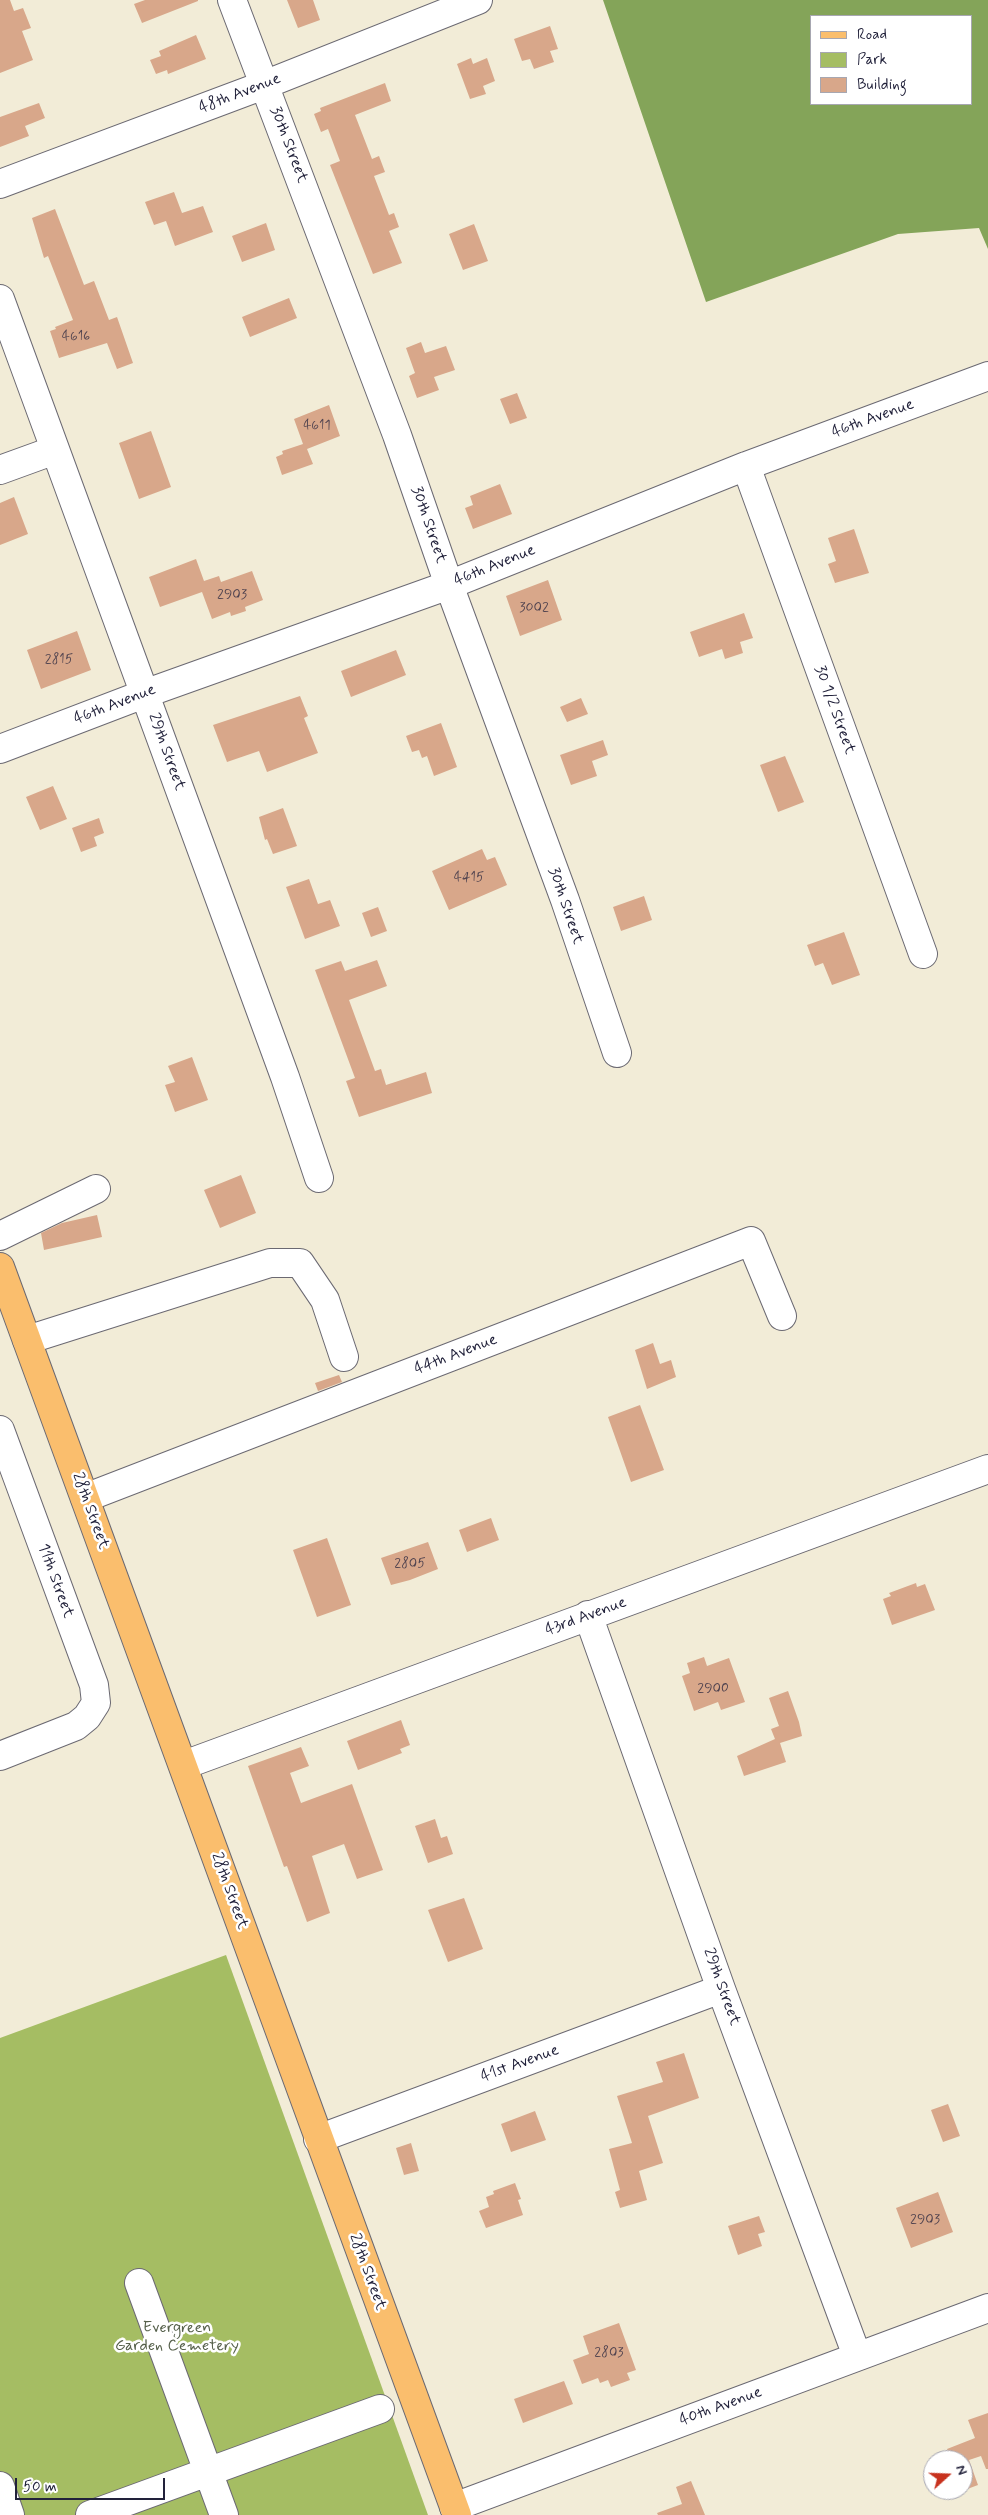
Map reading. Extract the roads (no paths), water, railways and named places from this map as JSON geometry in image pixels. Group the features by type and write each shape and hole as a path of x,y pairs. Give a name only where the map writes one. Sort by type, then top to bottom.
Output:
{"main road":[{"name":"28th Street","path":"0,1267 455,2511"}],"street":[{"name":"30th Street","path":"232,0 397,435 617,1053"},
{"name":"48th Avenue","path":"0,184 264,85 478,0"},
{"name":"29th Street","path":"0,299 281,1068 319,1178"},
{"name":"46th Avenue","path":"0,749 144,694 449,585 746,466 988,376"},
{"path":"0,470 55,450"},
{"name":"30 1/2 Street","path":"746,466 923,954"},
{"path":"0,1236 96,1189"},
{"name":"44th Avenue","path":"85,1498 751,1241 782,1316"},
{"path":"27,1340 270,1263 300,1264 325,1300 344,1356"},
{"name":"11th Street","path":"0,1430 94,1685 96,1703 87,1717 76,1726 0,1756"},
{"name":"43rd Avenue","path":"184,1766 588,1615 988,1469"},
{"name":"29th Street","path":"588,1615 721,1989 857,2356"},
{"name":"41st Avenue","path":"318,2139 721,1989"},
{"path":"139,2283 224,2515"},
{"name":"40th Avenue","path":"455,2511 857,2356 988,2308"},
{"path":"90,2515 380,2409"},
{"path":"0,2486 10,2515"}],"park label":[{"name":"Evergreen Garden Cemetery","path":"177,2338"}]}
